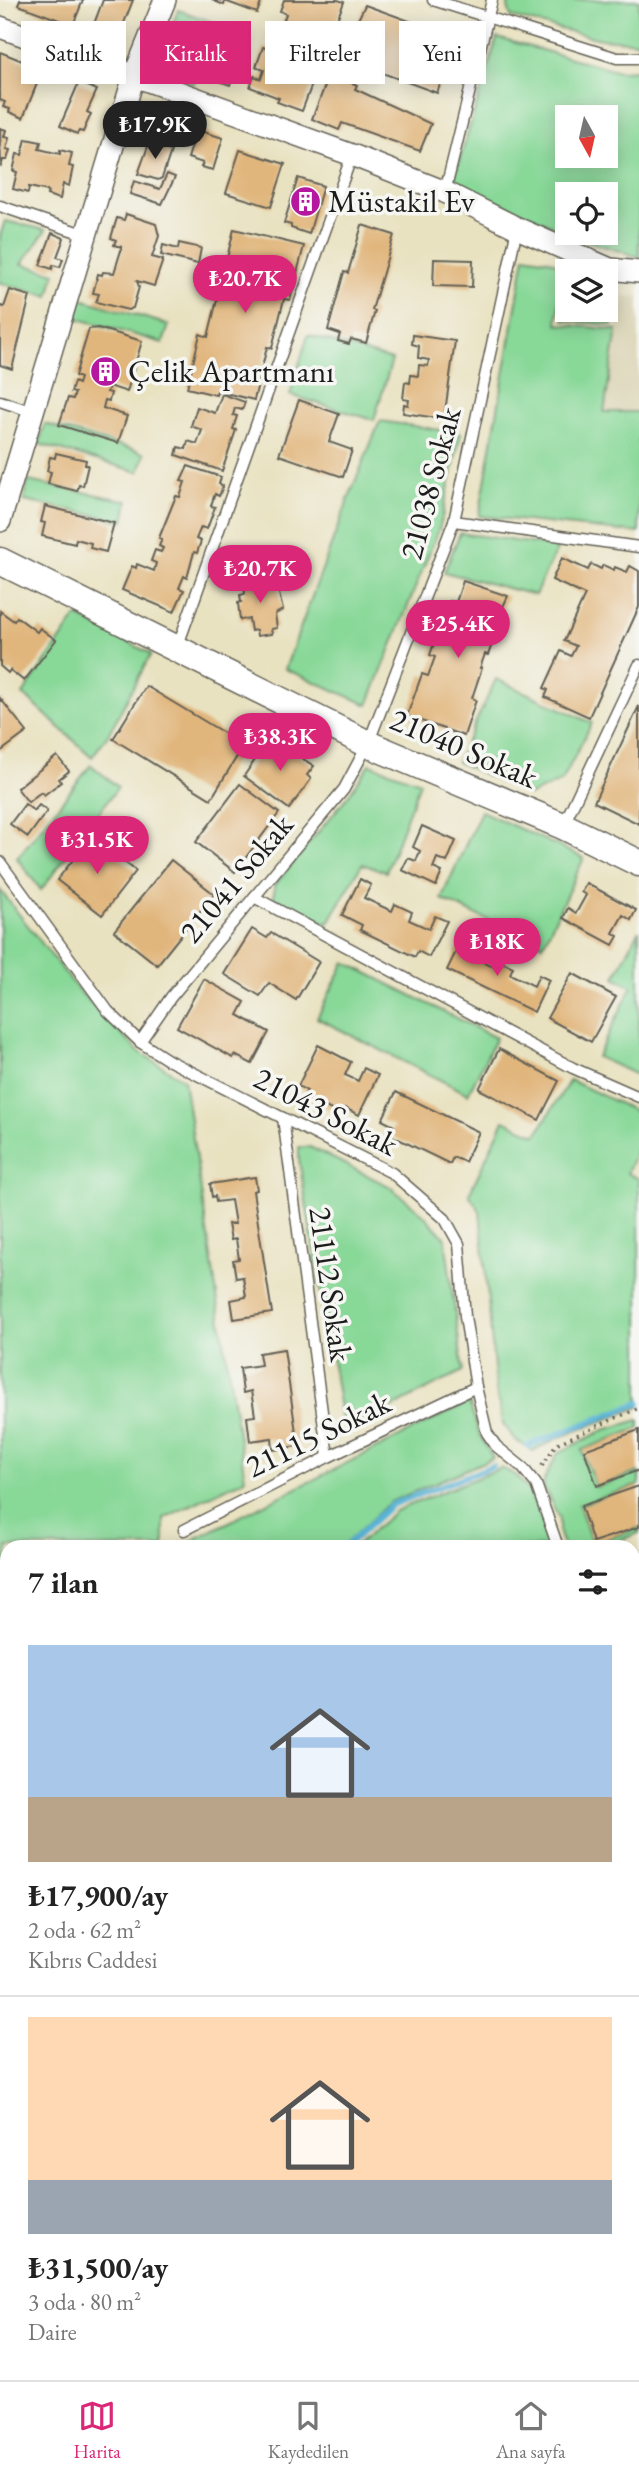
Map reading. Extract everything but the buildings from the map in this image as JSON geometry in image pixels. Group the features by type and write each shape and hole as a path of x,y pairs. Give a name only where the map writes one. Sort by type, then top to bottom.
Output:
{"street":[{"path":"0,522 134,76 165,0"},
{"path":"0,27 352,155 445,192 517,228 610,269 639,272"},
{"name":"21040 Sokak","path":"0,561 368,744 563,827 639,863"}],"lane":[{"path":"433,0 617,58 639,58"},
{"path":"445,192 492,0"},
{"path":"176,650 352,155"},
{"path":"0,206 86,235"},
{"name":"21038 Sokak","path":"368,744 454,521 517,228"},
{"path":"0,401 33,412"},
{"path":"454,521 639,547"},
{"path":"563,827 639,665"},
{"name":"21041 Sokak","path":"140,1042 171,998 344,789 368,744"},
{"name":"21043 Sokak","path":"0,862 108,1011 140,1042 168,1060 392,1173 445,1220 459,1244 465,1316 476,1387 487,1433 496,1446 522,1467 536,1484"},
{"path":"254,897 573,1068 639,1097"},
{"name":"21112 Sokak","path":"283,1118 328,1457"},
{"name":"21115 Sokak","path":"184,1530 328,1457 476,1387"},
{"path":"536,1484 556,1540"}],"path":[{"path":"536,1484 541,1467 556,1444 639,1408"}],"shaded area":[{"path":"639,296 639,412 604,412 623,297"}],"green space":[{"path":"509,0 639,0 639,42 601,39 511,17"},
{"path":"178,10 210,21 174,21"},
{"path":"497,38 619,71 639,70 639,257 600,245 618,245 618,182 555,182 555,227 453,182 483,84 486,84 486,74"},
{"path":"5,221 46,230 22,264 55,273 49,296 0,283 0,236"},
{"path":"525,256 549,260 555,263 555,322 617,330 604,412 639,412 639,533 479,516"},
{"path":"81,299 169,325 163,343 76,318"},
{"path":"583,322 612,322 612,325"},
{"path":"308,335 392,360 374,420 290,395"},
{"path":"380,421 461,433 440,526 368,705 285,669"},
{"path":"45,424 145,453 139,472 39,444"},
{"path":"28,481 128,501 124,521 24,501"},
{"path":"460,533 558,547 535,595 444,572"},
{"path":"77,616 151,654 109,733 92,757 23,694"},
{"path":"496,679 592,723 562,781 530,795 457,762"},
{"path":"370,764 420,782 386,872 362,864 328,924 274,898 274,886 348,796"},
{"path":"91,765 118,787 41,890 17,858"},
{"path":"481,811 584,858 543,945 441,899"},
{"path":"0,890 80,992 138,1051 184,1080 245,1479 164,1518 164,1540 0,1540"},
{"path":"639,930 639,1076 597,1057 632,987 615,977"},
{"path":"345,962 496,1038 468,1094 317,1018"},
{"path":"570,1080 639,1113 639,1145 627,1173 639,1179 639,1407 560,1437 533,1451 515,1440 503,1424 496,1390 480,1211 469,1194 504,1120 536,1135"},
{"path":"299,1147 310,1147 389,1186 423,1214 445,1238 463,1371 356,1426 342,1421"},
{"path":"469,1402 480,1436 493,1458 390,1502 349,1540 193,1540"},
{"path":"639,1420 639,1428 582,1450 596,1487 639,1472 639,1485 579,1505 591,1540 561,1540 559,1518 544,1488 544,1480 558,1453 604,1430"},
{"path":"501,1468 516,1475 529,1491 551,1540 363,1540 395,1511"},
{"path":"639,1528 639,1533 620,1540 604,1540"}],"waterway":[{"path":"528,1446 639,1403"},
{"path":"353,1540 391,1505 493,1466"}],"place":[{"name":"Müstakil Ev","path":"305,201"},
{"name":"Çelik Apartmanı","path":"105,371"}]}
